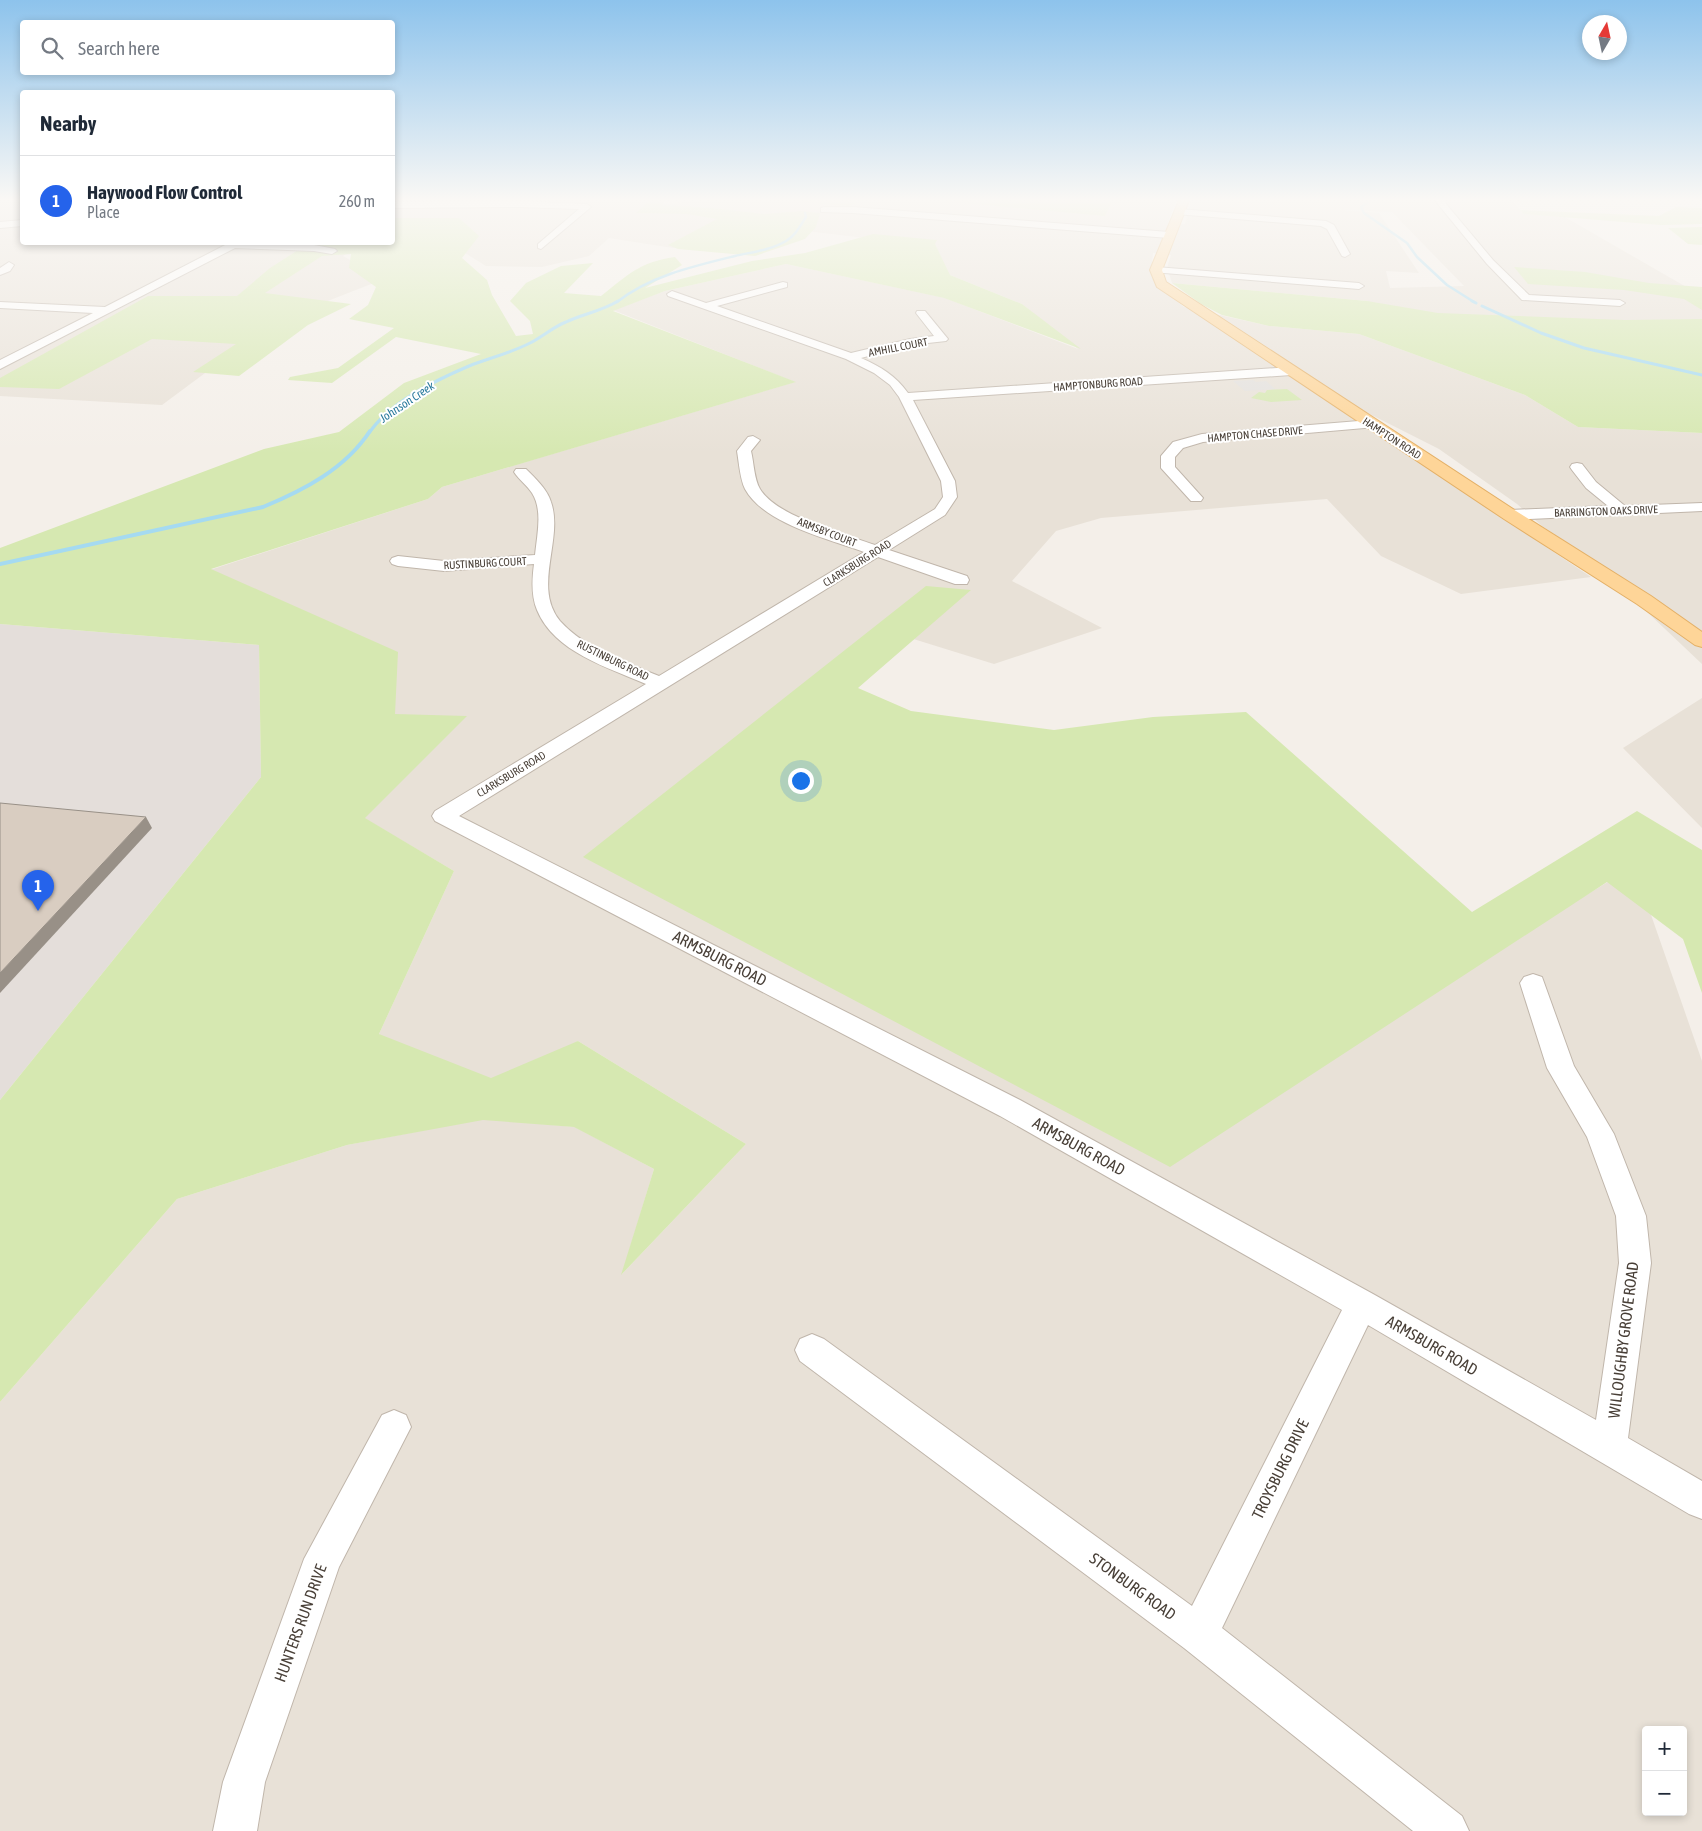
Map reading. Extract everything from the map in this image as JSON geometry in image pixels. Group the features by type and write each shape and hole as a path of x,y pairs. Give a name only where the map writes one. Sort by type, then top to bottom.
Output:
{"main road":[{"name":"HAMPTON ROAD","path":"1161,283 1371,424 1644,600 1702,642"}],"street":[{"path":"0,365 159,283"},
{"path":"1327,283 1359,286"},
{"path":"1511,283 1524,297 1530,299 1620,303"},
{"path":"706,306 783,285"},
{"name":"CLARKSBURG ROAD","path":"443,816 940,512 950,497 948,481 905,398 894,382 878,370 850,357 672,294"},
{"path":"0,305 108,310"},
{"name":"AMHILL COURT","path":"850,357 910,342 942,339 921,312"},
{"name":"HAMPTONBURG ROAD","path":"905,398 1291,371"},
{"name":"HAMPTON CHASE DRIVE","path":"1196,498 1168,468 1168,456 1178,445 1202,438 1371,424"},
{"name":"ARMSBY COURT","path":"753,440 744,451 752,488 761,500 776,511 806,526 961,580"},
{"path":"1577,467 1591,485 1621,510"},
{"name":"RUSTINBURG ROAD","path":"521,472 539,491 545,505 546,522 542,559 542,599 551,621 570,640 600,656 661,683"},
{"name":"BARRINGTON OAKS DRIVE","path":"1510,515 1702,507"},
{"name":"RUSTINBURG COURT","path":"398,561 444,566 542,559"},
{"name":"ARMSBURG ROAD","path":"443,816 1010,1108 1362,1304 1702,1501"},
{"name":"WILLOUGHBY GROVE ROAD","path":"1533,983 1561,1068 1600,1134 1631,1216 1635,1263 1609,1447"},
{"name":"TROYSBURG DRIVE","path":"1198,1634 1362,1304"},
{"name":"STONBURG ROAD","path":"812,1350 1198,1634 1447,1831"},
{"name":"HUNTERS RUN DRIVE","path":"235,1831 244,1782 323,1559 394,1427"}],"shaded area":[{"path":"0,283 373,283 274,322 162,405 0,396"},
{"path":"699,283 877,283 945,298 1078,349 1022,304 971,283 1157,283 1184,307 1269,326 1359,334 1525,395 1578,427 1702,433 1702,664 1589,557 1542,526 1517,504 1439,449 1346,402 1326,400 1591,577 1461,594 1381,556 1327,499 1101,518 1056,531 1012,581 1102,628 994,664 907,637 679,812 1223,1116 1634,866 1702,1061 1702,1831 0,1831 0,1402 177,1199 347,1145 483,1119 379,1034 454,871 364,818 352,703 306,612 210,570 428,499 442,487 795,382 613,310 665,291","holes":["578,1041 746,1144 622,1274 654,1169 575,1127 484,1119"]},
{"path":"1177,283 1389,283 1390,288 1464,286 1462,283 1680,283 1702,296 1702,329 1381,313 1367,301"},
{"path":"1253,380 1256,382 1266,381 1275,389 1245,391 1233,381"},
{"path":"0,624 259,645 261,777 0,1100"},
{"path":"1702,698 1702,828 1623,748"}],"green space":[{"path":"252,283 280,283 265,293 351,304 308,325 239,376 193,372 236,344 152,339 59,389 0,387 0,378 148,296 237,296"},
{"path":"371,283 488,283 492,295 516,336 533,334 530,321 510,301 526,283 573,283 564,293 601,296 617,283 652,283 645,288 663,283 699,283 665,291 613,311 796,382 442,487 428,499 211,569 398,652 395,714 467,716 365,818 454,871 379,1034 491,1078 578,1041 746,1144 621,1275 654,1169 574,1127 483,1120 347,1145 177,1199 0,1402 0,1100 261,777 259,645 0,624 0,548 264,449 339,432 404,383 481,354 396,337 332,383 288,380 290,377 338,368 394,328 349,319 368,305 376,287"},
{"path":"876,283 971,283 1022,304 1081,349 944,298"},
{"path":"1173,283 1367,301 1438,313 1625,320 1702,319 1702,433 1578,427 1525,395 1359,334 1269,326 1222,315 1201,304"},
{"path":"1655,283 1702,287 1702,310 1684,299 1624,290 1528,284"},
{"path":"1287,389 1302,400 1271,402 1251,398 1259,392 1265,393 1267,390"},
{"path":"926,586 971,590 858,688 911,711 1054,730 1153,717 1246,712 1472,912 1637,811 1702,850 1702,993 1683,939 1607,882 1170,1167 583,857"}],"building":[{"path":"0,803 146,817 0,973"}],"waterway":[{"name":"Johnson Creek","path":"617,302 648,283"},
{"path":"1445,283 1474,302"},
{"name":"Johnson Creek","path":"369,433 389,411 428,385 469,366 523,347 561,324 618,301"},
{"path":"1482,306 1541,333 1584,348 1702,375"},
{"name":"Johnson Creek","path":"0,564 263,507 308,486 322,477 348,457 370,431"}],"place":[{"name":"Haywood Flow Control","path":"38,911"}]}
